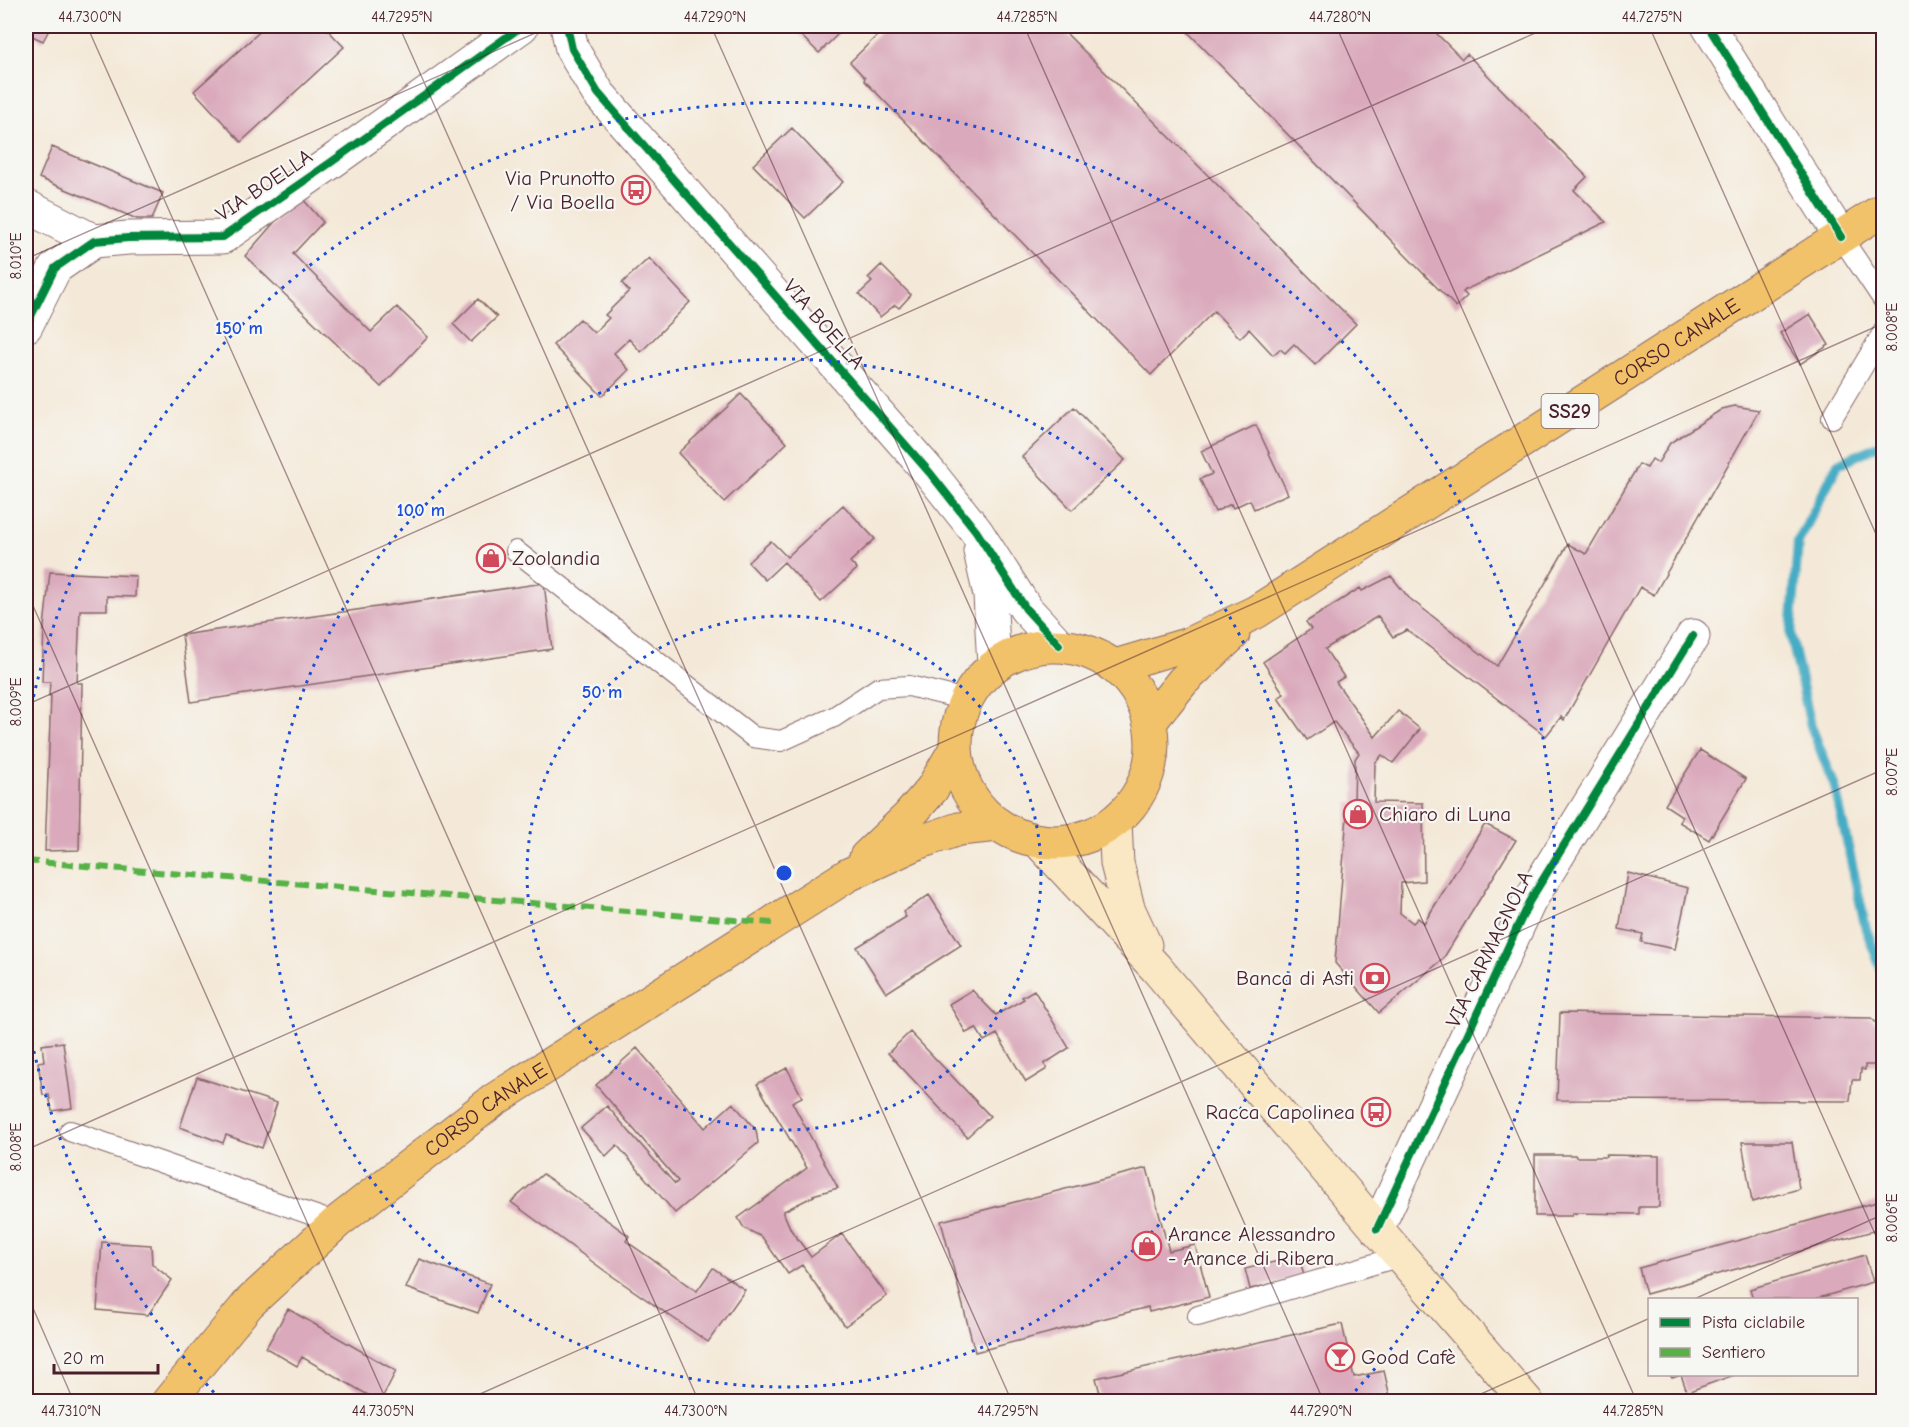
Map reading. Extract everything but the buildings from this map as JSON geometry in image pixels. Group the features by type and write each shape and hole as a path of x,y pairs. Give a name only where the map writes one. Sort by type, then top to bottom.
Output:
{"main road":[{"name":"CORSO CANALE","path":"1115,666 1190,644 1256,612 1884,210"},
{"name":"CORSO CANALE","path":"1150,722 1183,681 1256,612"},
{"name":"CORSO CANALE","path":"1059,645 1088,651 1115,666 1137,692 1150,722 1152,749 1148,775 1135,801 1115,822 1092,835 1074,840 1039,842 1012,834 990,819 972,799 960,775 955,750 957,724 966,700 978,681 994,665 1024,650 1059,645"},
{"name":"CORSO CANALE","path":"848,875 908,817 932,789 955,750"},
{"path":"1115,822 1117,863 1128,908 1156,968"},
{"name":"CORSO CANALE","path":"168,1401 249,1303 336,1223 494,1100 848,875 917,843 959,829 999,825"},
{"path":"1039,842 1156,968 1377,1229 1527,1401"}],"street":[{"name":"VIA BOELLA","path":"26,326 55,268 94,241 128,238 223,237 522,26"},
{"name":"VIA BOELLA","path":"567,26 572,49 598,93 930,473 976,531 1026,609 1059,645"},
{"path":"1708,26 1841,237"},
{"path":"26,206 94,241"},
{"name":"VIA BOELLA","path":"976,531 990,595 994,665"},
{"name":"VIA CARMAGNOLA","path":"1377,1229 1529,902 1694,636"}],"lane":[{"path":"1841,237 1884,301"},
{"path":"1832,418 1884,331"},
{"path":"516,551 753,737 781,741 834,717 878,688 909,686 966,700"},
{"path":"70,1131 336,1223"},
{"path":"1198,1316 1401,1256"}],"waterway":[{"path":"1884,443 1838,464 1798,542 1791,635 1811,726 1835,787 1866,929 1884,976"}],"marked path":[{"path":"26,861 772,923"}],"cycle path":[{"path":"26,326 55,268 94,241 128,238 223,237 522,26"},
{"path":"567,26 572,49 598,93 930,473 976,531 1026,609 1059,645"},
{"path":"1708,26 1841,237"},
{"path":"1377,1229 1529,902 1693,636"}],"place":[{"name":"Via Prunotto / Via Boella","path":"636,190"},
{"name":"Zoolandia","path":"491,558"},
{"name":"Chiaro di Luna","path":"1358,814"},
{"name":"Banca di Asti","path":"1375,978"},
{"name":"Racca Capolinea","path":"1376,1112"},
{"name":"Arance Alessandro - Arance di Ribera","path":"1147,1246"},
{"name":"Good Cafè","path":"1340,1357"}]}
